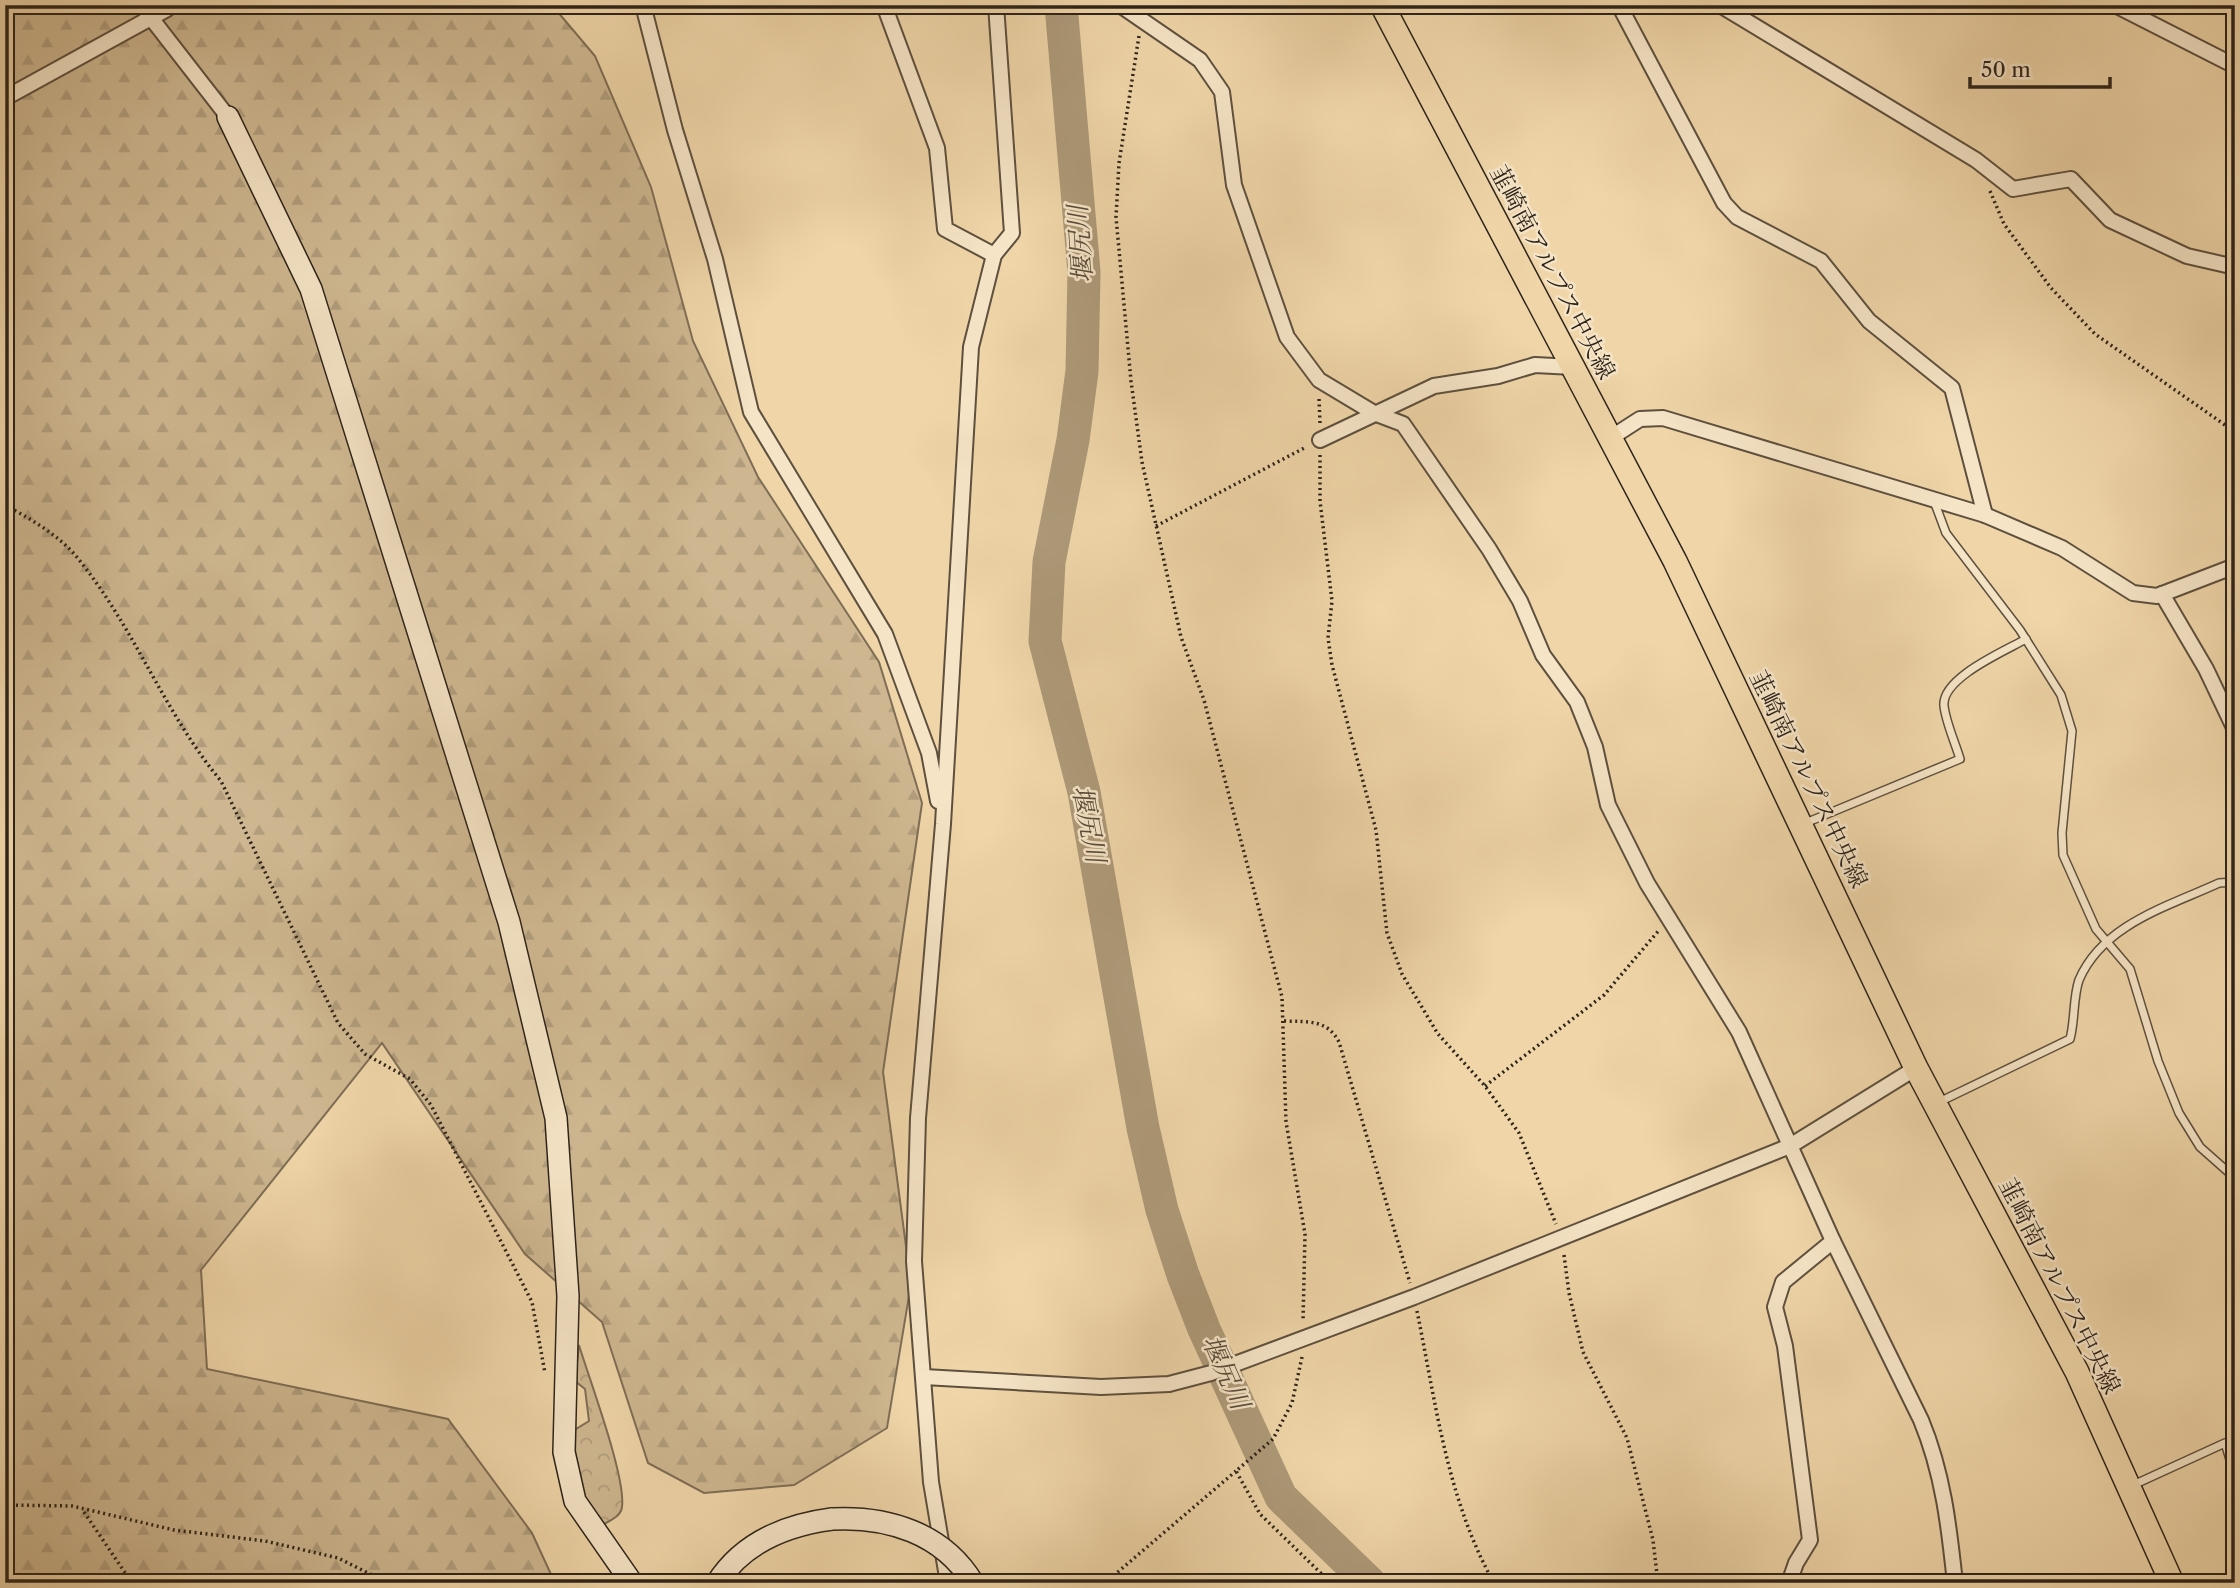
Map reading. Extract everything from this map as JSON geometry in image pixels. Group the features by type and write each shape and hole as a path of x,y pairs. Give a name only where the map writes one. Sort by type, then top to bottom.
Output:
{"main road":[{"name":"韮崎南アルプス中央線","path":"1382,5 1675,561 1916,1068 2077,1371 2172,1583"}],"street":[{"path":"141,5 228,117 312,289 509,922 556,1118 568,1296 563,1437 575,1501 632,1583"},
{"path":"643,5 675,130 715,259 751,412 885,634 929,753 943,824"},
{"path":"884,5 937,148 945,229 993,255"},
{"path":"948,1583 931,1482 914,1261 918,1118 943,824 971,347 993,255 1012,233 996,5"},
{"path":"1120,5 1200,60 1222,92 1234,185 1287,337 1319,380 1374,413 1403,424 1489,549 1520,601 1543,655 1577,702 1595,747 1608,804 1647,883 1739,1032 1833,1241 1933,1450 1946,1499 1955,1583"},
{"path":"1619,5 1724,203 1737,217 1821,261 1869,320 1952,388 1985,515"},
{"path":"1720,5 1976,160 2013,189 2071,179 2110,220 2188,256 2235,267"},
{"path":"2115,5 2235,66"},
{"path":"5,98 167,9"},
{"path":"1320,440 1434,386 1498,376 1535,365 1573,367"},
{"path":"1612,437 1640,419 1663,418 1985,515 2062,548 2133,593 2162,594 2235,566"},
{"path":"2162,594 2206,669 2235,730"},
{"path":"924,1377 1101,1387 1169,1384 1210,1373 1302,1340 1790,1146 1916,1068"},
{"path":"1789,1583 1796,1563 1810,1540 1785,1346 1775,1307 1783,1282 1833,1241"},
{"path":"717,1583 727,1567 747,1549 776,1532 804,1523 860,1518 891,1523 928,1537 963,1567 973,1583"}],"lane":[{"path":"1934,500 1946,533 2026,639 2061,695 2072,732 2062,833 2063,855 2096,929 2130,969 2158,1061 2179,1113 2200,1147 2235,1178"},
{"path":"1802,824 1960,758 1943,704 1948,689 1960,677 2026,639"},
{"path":"1936,1103 2070,1039 2079,981 2106,941 2120,929 2219,883 2235,882"},
{"path":"2130,1487 2225,1443 2235,1476"}],"path":[{"path":"1105,1583 1273,1439 1292,1403 1302,1365 1305,1234 1286,1122 1282,997 1204,700 1181,637 1156,526 1130,380 1116,217 1119,163 1143,20"},
{"path":"1976,160 2004,224 2051,288 2095,334 2155,373 2235,432"},
{"path":"1319,380 1320,501 1332,601 1328,638 1332,665 1376,830 1387,933 1402,974 1438,1034 1485,1086 1519,1133 1562,1238 1569,1293 1583,1352 1628,1438 1653,1540 1658,1583"},
{"path":"1156,526 1320,440"},
{"path":"5,505 32,520 74,554 128,632 204,760 221,781 338,1023 365,1054 410,1079 431,1105 533,1302 546,1378"},
{"path":"1485,1086 1604,995 1670,917"},
{"path":"1236,1471 1260,1514 1331,1583"},
{"path":"5,1505 72,1506 174,1530 265,1541 338,1558 388,1583"},
{"path":"83,1510 132,1583"}],"green space":[{"path":"5,5 552,5 595,56 651,187 693,341 758,477 879,662 922,803 883,1072 911,1284 887,1428 794,1485 704,1493 648,1463 602,1322 525,1254 382,1043 201,1270 207,1369 448,1419 532,1533 555,1583 5,1583"},
{"path":"579,1345 613,1451 622,1493 620,1513 604,1524 575,1501 563,1437 589,1421 585,1389 575,1381"}],"waterway":[{"name":"堰尻川","path":"1061,5 1084,272 1082,371 1073,440 1049,562 1045,641 1084,792 1143,1128 1162,1210 1183,1275 1204,1329 1281,1497 1370,1583"}]}
